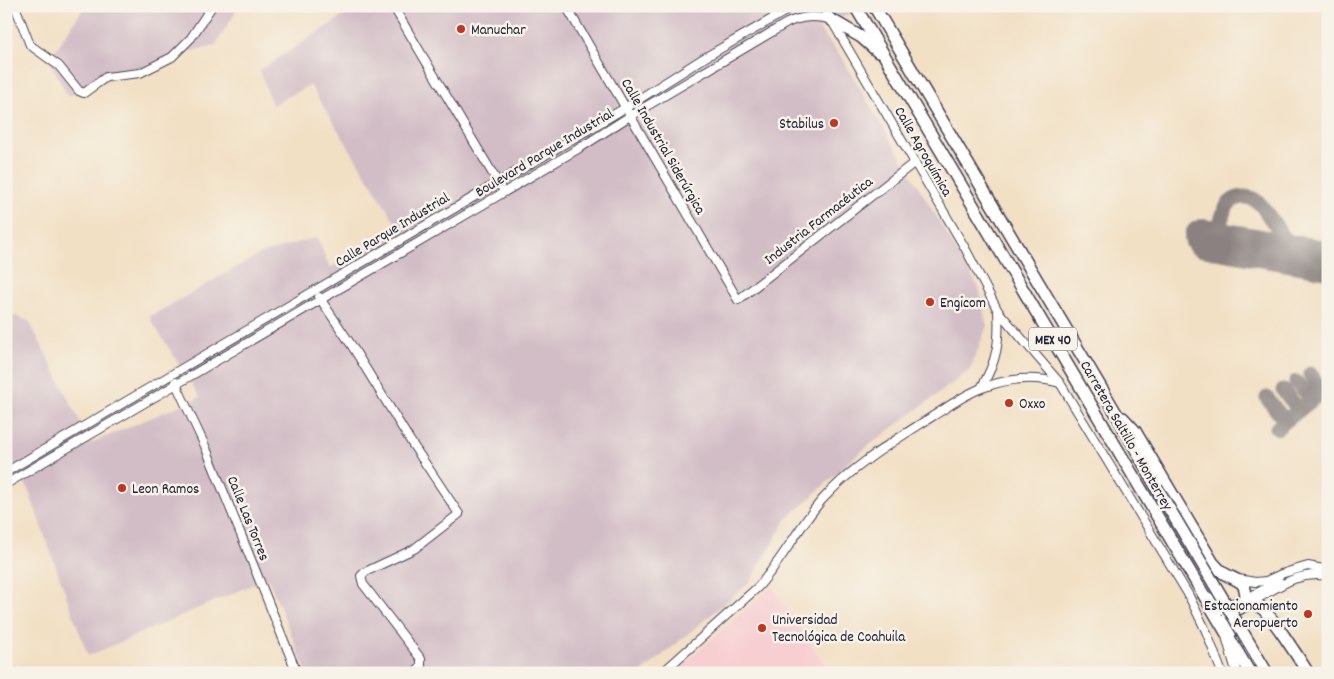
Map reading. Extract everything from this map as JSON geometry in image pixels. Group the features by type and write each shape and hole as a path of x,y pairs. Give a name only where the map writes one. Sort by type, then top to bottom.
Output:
{"highway":[{"name":"Carretera Saltillo - Monterrey","path":"855,6 1250,673"},
{"name":"Carretera Saltillo - Monterrey","path":"874,6 1116,413 1157,488 1267,673"},
{"path":"830,19 853,32 885,57"},
{"path":"842,39 853,32"},
{"path":"1116,413 1124,418 1135,431 1213,563 1221,571 1238,579 1244,587 1247,602"},
{"path":"1146,497 1156,507 1216,607 1225,609 1247,602 1259,606 1264,610 1308,673"},
{"path":"1247,602 1229,614 1227,620 1229,628 1256,673"}],"main road":[{"path":"1225,633 1237,673"}],"street":[{"path":"15,6 30,45 59,66 79,91 84,93 106,77 140,73 172,57 186,43 212,6"},
{"path":"394,6 503,192"},
{"name":"Calle Industrial Siderúrgica","path":"566,6 738,300"},
{"name":"Calle Parque Industrial","path":"6,472 626,108 704,58 773,18 789,6"},
{"name":"Calle Agroquímica","path":"822,6 965,248 998,311"},
{"name":"Boulevard Parque Industrial","path":"176,384 583,146 779,28 800,18 817,16 830,19"},
{"path":"773,18 779,28"},
{"path":"739,38 744,48"},
{"path":"704,58 710,68"},
{"name":"Industria Farmacéutica","path":"738,300 915,162"},
{"path":"315,291 459,514 414,549 365,572 362,576 363,584 421,659 421,667 414,673"},
{"path":"998,311 1060,383 1188,594 1206,631 1222,673"},
{"path":"981,388 992,367 999,345 998,311"},
{"name":"Calle Las Torres","path":"171,375 205,446 297,673"},
{"path":"662,673 758,587 772,571 806,519 842,480 906,434 981,388 1022,378 1046,379 1060,383"},
{"path":"6,484 176,384"},
{"path":"70,434 76,444"},
{"path":"1238,579 1255,582 1266,581 1281,574 1308,566 1328,570"},
{"path":"1247,602 1297,577 1314,574 1328,576"},
{"path":"1247,602 1283,578"}],"shaded area":[{"path":"85,6 233,6 235,13 215,46 177,54 68,96 49,60"},
{"path":"359,6 865,6 819,29 841,57 979,288 987,326 970,370 859,453 786,520 749,583 641,673 307,673 268,578 88,656 28,489 9,456 6,458 6,313 29,321 91,443 200,397 149,317 260,254 317,237 330,268 400,230 310,85 272,105 260,70"},
{"name":"Universidad Tecnológica de Coahuila","path":"772,586 830,673 673,673 712,639"}],"taxiway":[{"path":"1217,240 1226,207 1236,198 1244,197 1256,200 1261,205 1292,249 1312,257"},
{"path":"1310,374 1318,385 1328,386"},
{"path":"1296,382 1307,394 1316,396"},
{"path":"1277,428 1328,387"},
{"path":"1283,390 1295,405 1302,407"},
{"path":"1267,398 1281,416 1288,418"}],"runway":[{"path":"1203,238 1328,260"}],"place":[{"name":"Manuchar","path":"461,29"},
{"name":"Stabilus","path":"834,123"},
{"name":"Engicom","path":"930,302"},
{"name":"Oxxo","path":"1009,403"},
{"name":"Leon Ramos","path":"122,488"},
{"name":"Estacionamiento Aeropuerto","path":"1308,614"},
{"name":"Universidad Tecnológica de Coahuila","path":"762,628"}]}
